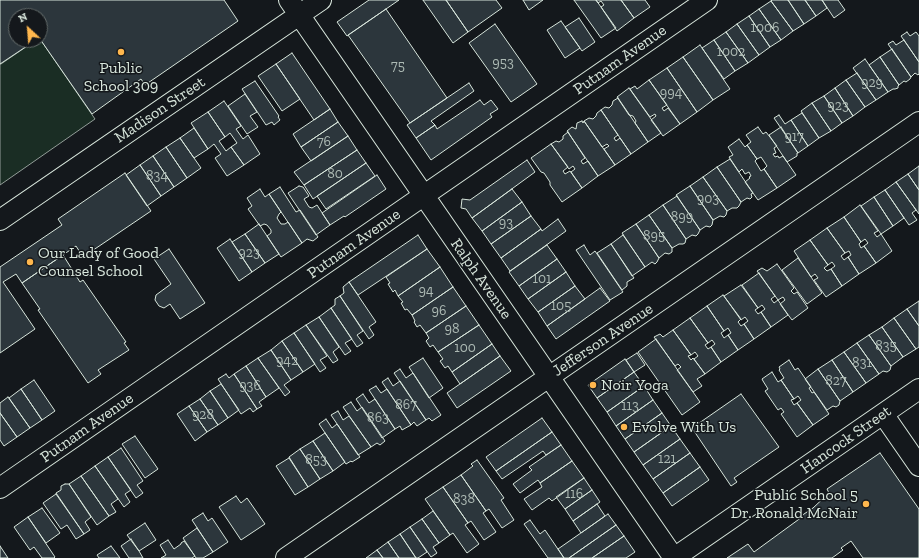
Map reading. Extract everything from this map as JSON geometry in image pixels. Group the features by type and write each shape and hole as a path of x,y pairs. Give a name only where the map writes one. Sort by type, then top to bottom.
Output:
{"street":[{"name":"Madison Street","path":"0,220 294,7 321,0"},
{"name":"Putnam Avenue","path":"0,488 708,0"},
{"name":"Ralph Avenue","path":"294,7 674,558"},
{"name":"Jefferson Avenue","path":"286,558 919,122"},
{"name":"Hancock Street","path":"674,558 919,389"},
{"path":"883,414 919,466"}],"green space":[{"path":"24,48 46,48 95,119 0,185 0,64"}],"building":[{"name":"Public School 309","path":"0,0 224,0 238,21 145,85 141,79 92,114 46,48 48,48 48,8 8,8 8,48 24,48 0,64"},
{"path":"369,0 399,0 347,36 337,22"},
{"path":"423,0 446,0 468,32 453,43"},
{"path":"446,0 496,0 502,8 468,32"},
{"path":"523,0 543,0 529,10"},
{"path":"574,0 596,0 616,28 601,38"},
{"path":"596,0 621,0 634,18 617,31 601,7 604,5 601,1 598,3"},
{"path":"621,0 645,0 650,7 634,18"},
{"path":"788,0 804,24 793,31 771,1"},
{"path":"788,0 805,0 816,16 804,24"},
{"path":"805,0 822,0 827,8 816,16"},
{"path":"822,0 838,0 845,10 834,18"},
{"path":"771,1 793,31 781,40 759,9"},
{"path":"386,9 447,98 410,123 348,35"},
{"path":"759,9 781,40 770,47 749,16"},
{"path":"749,16 770,47 759,55 737,24"},
{"path":"579,18 595,42 582,51 565,27"},
{"path":"561,21 580,48 565,58 547,30"},
{"path":"495,24 537,84 511,102 469,43"},
{"path":"737,24 759,55 748,63 726,32"},
{"path":"726,32 748,63 735,71 714,40"},
{"path":"907,32 910,36 916,32 919,36 919,62 901,36"},
{"path":"714,40 735,71 724,79 702,48"},
{"path":"904,40 919,62 918,75 915,73 911,77 888,44 893,41 896,45"},
{"path":"700,45 730,89 713,100 683,57"},
{"path":"892,49 911,77 906,82 904,81 899,85 880,57"},
{"path":"292,53 330,109 314,120 276,64"},
{"path":"683,57 713,100 697,112 667,68"},
{"path":"880,57 899,85 898,88 888,92 869,65"},
{"path":"865,59 888,92 876,100 853,68"},
{"path":"276,64 300,99 282,111 258,76"},
{"path":"667,68 697,112 680,124 649,80"},
{"path":"857,73 876,100 865,107 846,80"},
{"path":"649,80 667,105 662,108 664,111 668,108 680,124 663,136 651,120 656,116 655,114 650,117 630,89 635,86 637,89"},
{"path":"846,80 865,107 853,116 835,88"},
{"path":"255,81 279,116 278,117 280,120 274,125 272,122 266,125 242,89"},
{"path":"469,83 474,91 431,121 435,125 416,138 407,125"},
{"path":"629,88 661,133 648,142 635,123 636,121 633,116 629,115 617,97"},
{"path":"835,88 853,116 842,123 824,96"},
{"path":"245,94 257,112 250,116 258,127 247,134 228,106"},
{"path":"824,96 842,123 831,131 812,103"},
{"path":"618,98 648,142 631,154 601,110 605,107 609,108 613,101"},
{"path":"480,100 484,105 491,100 498,109 490,114 492,117 431,160 416,138 435,125 437,129"},
{"path":"224,101 241,126 236,129 243,139 248,135 260,154 244,165 231,147 237,143 230,133 225,137 208,112"},
{"path":"812,103 831,131 819,138 801,111"},
{"path":"330,109 338,122 301,147 293,134"},
{"path":"601,110 618,135 614,138 616,141 620,138 631,154 615,165 604,149 609,146 607,144 602,147 584,121 589,118 593,119"},
{"path":"208,112 225,137 219,141 226,151 231,147 244,165 227,176 215,158 221,154 214,144 208,149 191,123"},
{"path":"802,113 819,138 808,146 791,120"},
{"path":"779,115 785,124 791,120 808,146 798,153 774,118"},
{"path":"582,121 583,123 584,121 615,165 598,176 567,131 572,127 576,129 577,123"},
{"path":"338,122 348,136 311,161 301,147"},
{"path":"758,127 763,134 766,132 777,146 774,148 776,153 773,154 775,157 778,156 779,158 783,156 796,175 777,188 764,169 767,166 761,157 757,159 747,145 751,142 746,135"},
{"path":"781,127 798,153 797,156 787,162 769,135"},
{"path":"194,128 208,149 194,158 180,138"},
{"path":"568,132 585,158 581,161 583,164 588,161 598,176 582,188 571,172 575,169 573,166 569,169 551,144 556,141 559,142"},
{"path":"348,136 357,150 304,185 294,172"},
{"path":"180,138 201,168 187,178 166,147"},
{"path":"739,139 745,147 747,145 757,159 755,161 761,171 764,169 777,188 758,200 745,182 751,176 749,172 745,174 742,169 739,172 729,157 733,155 728,147"},
{"path":"551,144 568,167 563,171 565,174 570,171 582,188 562,202 550,185 550,182 544,173 541,172 531,158"},
{"path":"166,147 187,178 174,187 153,156"},
{"path":"357,150 366,163 313,199 304,185"},
{"path":"153,156 174,187 161,196 140,165"},
{"path":"730,159 753,193 751,194 752,197 750,199 747,198 741,202 717,167"},
{"path":"527,160 535,172 472,218 466,209 461,208 462,199 470,200"},
{"path":"366,163 375,176 326,209 317,196"},
{"path":"140,165 161,196 147,206 126,175"},
{"path":"919,166 919,190 908,174"},
{"path":"717,167 741,202 737,208 732,208 727,211 703,177"},
{"name":"Our Lady of Good Counsel School","path":"125,173 151,211 83,257 76,246 22,283 16,274 3,282 35,329 0,353 0,267 62,225 58,219"},
{"path":"908,174 919,190 919,214 896,182"},
{"path":"377,175 386,189 345,217 344,216 330,225 322,213"},
{"path":"703,177 727,211 724,217 720,216 713,220 690,186"},
{"path":"896,182 916,210 912,213 917,220 909,225 885,190"},
{"path":"299,186 303,187 309,196 304,199 309,207 312,208 317,205 330,225 316,235 288,193"},
{"path":"690,186 713,220 710,227 706,226 700,230 676,195"},
{"path":"280,187 296,212 300,210 318,237 313,241 307,239 302,243 269,194"},
{"path":"260,189 265,197 269,194 281,212 277,218 281,224 288,222 302,243 281,257 267,236 271,233 271,230 267,225 264,224 260,226 248,209 252,206 247,198"},
{"path":"512,189 522,202 482,231 472,218"},
{"path":"885,190 904,218 893,226 874,197"},
{"path":"677,196 700,230 696,236 692,235 686,239 663,205"},
{"path":"874,197 893,226 881,234 861,206"},
{"path":"522,202 531,216 491,244 482,231"},
{"path":"663,205 686,239 685,243 679,244 672,248 649,215"},
{"path":"860,205 878,231 874,233 877,237 881,234 892,251 876,263 864,246 868,243 865,239 861,242 844,217"},
{"path":"649,215 672,248 672,252 669,254 665,253 659,258 636,224"},
{"path":"531,216 541,229 501,258 491,244"},
{"path":"844,217 861,242 859,244 861,248 864,246 876,263 859,274 848,257 851,255 849,251 845,253 827,228"},
{"path":"558,219 566,231 510,271 501,258 541,229 542,231"},
{"path":"259,224 279,254 265,263 245,234"},
{"path":"636,224 659,258 655,264 652,262 645,267 622,233"},
{"path":"827,228 845,253 841,256 844,260 848,257 859,274 842,286 831,269 835,266 832,262 828,265 810,240"},
{"path":"245,234 265,263 252,272 232,242"},
{"path":"418,235 427,249 358,295 349,282"},
{"path":"623,235 645,267 632,276 611,244"},
{"path":"230,239 252,272 239,281 217,248"},
{"path":"810,240 828,265 824,268 827,271 831,269 842,286 826,297 814,280 818,278 815,274 811,277 794,251"},
{"path":"611,244 634,278 627,282 627,286 622,290 597,253"},
{"path":"547,245 557,259 519,286 509,272"},
{"path":"584,245 590,255 595,251 623,292 610,300 576,250"},
{"path":"169,249 205,303 180,319 170,304 164,308 159,306 155,300 156,295 171,284 154,259"},
{"path":"427,249 440,267 398,296 395,290 393,292 386,277"},
{"path":"63,255 80,282 83,280 126,342 124,343 129,350 98,370 101,374 88,383 38,310 40,309 22,283"},
{"path":"798,258 822,293 807,304 782,270"},
{"path":"557,259 566,272 528,299 519,286"},
{"path":"777,264 794,288 791,291 794,294 797,292 808,308 792,320 780,304 785,300 783,297 778,300 757,271 762,268 767,271"},
{"path":"440,267 453,287 412,315 407,309 405,310 401,303 403,302 398,296"},
{"path":"566,272 575,286 538,312 528,299"},
{"path":"759,273 775,296 771,299 774,303 778,300 788,315 771,327 761,312 765,309 762,305 758,308 742,285"},
{"path":"349,282 376,322 369,327 374,335 369,339 340,296 344,293 343,287"},
{"path":"741,285 758,308 755,310 758,314 761,312 771,327 754,339 744,324 748,321 745,317 741,320 724,296"},
{"path":"575,286 585,299 547,326 538,312"},
{"path":"453,287 466,306 426,333 420,325 417,327 412,315"},
{"path":"600,288 610,301 556,339 547,326"},
{"path":"723,295 741,319 738,322 741,326 744,324 754,339 738,350 728,335 731,333 728,328 724,331 707,306"},
{"path":"340,296 363,331 357,335 363,343 357,347 331,308 335,305 335,299"},
{"path":"919,301 919,326 907,309"},
{"path":"466,306 479,325 438,352 433,345 430,347 426,341 429,338 426,333"},
{"path":"707,306 724,331 721,333 724,338 728,335 738,350 721,362 711,347 715,344 712,340 708,343 690,318"},
{"path":"331,308 352,339 345,343 351,351 345,355 319,317"},
{"path":"907,309 919,326 919,347 916,349 894,318"},
{"path":"319,317 339,347 333,352 338,360 333,363 306,325"},
{"path":"690,318 708,343 705,345 708,349 711,347 721,362 705,374 694,359 698,356 695,352 691,355 673,330"},
{"path":"894,318 916,349 903,357 882,327"},
{"path":"306,325 327,356 320,360 326,368 320,372 294,333"},
{"path":"479,325 492,344 452,372 448,366 445,368 440,361 443,359 438,352"},
{"path":"882,327 903,357 891,366 869,335"},
{"path":"673,330 691,355 688,356 691,360 693,358 705,374 697,379 702,386 693,392 677,370 681,367 678,364 675,366 654,337 660,334 663,337"},
{"path":"294,333 315,364 303,372 282,341"},
{"path":"869,335 891,366 890,370 887,372 883,371 879,374 857,343"},
{"path":"656,339 700,402 682,415 638,352"},
{"path":"282,341 303,372 291,380 271,350"},
{"path":"857,343 879,374 866,383 844,352"},
{"path":"492,344 500,356 460,384 452,372"},
{"path":"271,350 291,380 284,385 290,392 285,396 258,358"},
{"path":"844,352 866,383 853,392 832,360"},
{"path":"637,353 645,365 634,372 626,360"},
{"path":"500,356 511,371 457,408 447,393"},
{"path":"258,358 279,388 266,397 246,366"},
{"path":"423,358 443,388 429,398 409,367"},
{"path":"625,359 634,372 597,398 588,385"},
{"path":"789,360 795,370 798,368 811,387 809,388 812,393 814,392 829,414 813,425 797,403 801,400 798,396 794,399 781,380 784,378 779,370 779,367"},
{"path":"832,360 853,392 840,401 818,369"},
{"path":"246,366 266,397 259,402 262,406 257,409 234,374"},
{"path":"400,369 406,378 413,373 441,415 432,421 429,418 426,420 394,373"},
{"path":"818,369 840,401 839,405 836,407 833,406 827,410 805,379"},
{"path":"634,372 644,386 607,412 597,398"},
{"path":"772,372 778,382 781,380 794,399 791,400 794,405 797,403 813,425 797,437 781,414 784,412 781,408 778,410 765,391 768,389 762,379"},
{"path":"226,374 229,378 234,374 257,409 253,412 250,408 241,414 218,379"},
{"path":"388,378 393,386 400,381 426,420 417,426 414,422 411,425 382,382"},
{"path":"34,380 55,411 42,420 21,389"},
{"path":"221,384 239,410 228,418 210,391"},
{"path":"376,386 381,393 387,389 411,425 402,430 400,426 395,429 369,390"},
{"path":"644,386 653,400 616,426 607,412"},
{"path":"21,389 42,420 30,428 9,398"},
{"path":"210,391 228,418 218,425 200,399"},
{"path":"363,394 369,403 375,399 395,429 382,438 356,399"},
{"path":"741,394 779,447 734,478 737,482 731,486 692,428"},
{"path":"8,397 30,428 17,437 0,413 0,403"},
{"path":"200,399 218,425 207,432 189,406"},
{"path":"653,400 662,413 625,439 616,426"},
{"path":"351,402 357,411 362,407 385,441 380,445 377,443 371,447 343,407"},
{"path":"189,406 207,432 195,441 177,414"},
{"path":"338,411 343,420 349,416 371,447 358,455 331,415"},
{"path":"0,413 17,437 4,446 0,440"},
{"path":"662,413 671,426 634,452 625,439"},
{"path":"542,418 552,432 496,471 486,457"},
{"path":"326,419 332,428 337,424 360,457 346,464 319,424"},
{"path":"671,426 680,439 643,465 634,452"},
{"path":"552,432 561,445 546,455 543,451 502,479 496,471"},
{"path":"325,433 345,462 333,471 313,441"},
{"path":"135,436 158,469 145,478 122,444"},
{"path":"680,439 690,453 653,479 643,465"},
{"path":"313,441 333,471 320,479 300,449"},
{"path":"561,445 572,461 540,483 538,480 520,493 513,484 532,470 529,467"},
{"path":"121,448 143,481 137,485 143,493 136,498 108,457"},
{"path":"300,449 320,479 308,487 289,457"},
{"path":"690,453 700,467 663,493 653,479"},
{"name":"Public School 5 Dr. Ronald McNair","path":"880,453 919,509 919,558 863,558 851,541 841,548 843,550 832,558 727,558 748,544 754,552 813,508 829,493 827,489"},
{"path":"108,457 131,490 125,494 130,502 124,507 95,466"},
{"path":"289,458 308,487 295,495 276,466"},
{"path":"477,460 504,498 501,500 514,520 502,528 489,509 486,511 461,475 473,466 471,464"},
{"path":"572,461 584,478 552,501 549,498 532,510 524,499 542,487 540,483"},
{"path":"95,466 118,499 111,504 116,512 109,516 81,476"},
{"path":"700,467 709,480 672,506 663,493"},
{"path":"461,475 486,511 483,513 496,532 484,540 471,521 468,523 443,487"},
{"path":"81,476 109,516 97,525 69,484"},
{"path":"584,478 592,490 565,509 556,497"},
{"path":"69,484 91,517 85,522 90,530 84,534 56,493 61,490 61,486"},
{"path":"443,487 468,523 465,525 479,544 467,553 453,533 450,535 425,499"},
{"path":"592,490 600,502 573,521 565,509"},
{"path":"56,494 84,534 76,539 67,525 61,529 43,503"},
{"path":"236,496 241,503 247,498 265,524 241,540 219,507"},
{"path":"597,504 605,516 581,533 573,521"},
{"path":"42,508 60,533 46,543 28,517"},
{"path":"433,511 450,535 439,543 422,519"},
{"path":"203,513 208,521 212,518 228,542 213,552 192,520"},
{"path":"608,514 616,525 569,558 564,558 558,549"},
{"path":"28,517 55,557 54,558 42,558 34,547 30,550 14,527"},
{"path":"422,519 439,543 433,547 437,553 431,557 410,527"},
{"path":"530,520 540,534 545,530 564,558 548,558 524,524"},
{"path":"145,523 156,540 139,551 127,535"},
{"path":"616,525 624,536 592,558 569,558"},
{"path":"410,527 427,552 418,558 416,558 400,534"},
{"path":"197,528 213,552 203,558 196,558 183,538"},
{"path":"400,534 416,558 399,558 388,542"},
{"path":"624,536 635,552 626,558 592,558"},
{"path":"131,539 143,558 129,558 121,546"},
{"path":"168,540 174,549 184,541 195,556 192,558 161,558 166,555 160,545"},
{"path":"388,542 399,558 383,558 377,550"},
{"path":"0,546 8,558 0,558"},
{"path":"111,546 120,558 99,558 97,555"},
{"path":"377,550 383,558 366,558"}],"place":[{"name":"Public School 309","path":"121,52"},
{"name":"Our Lady of Good Counsel School","path":"30,262"},
{"name":"Noir Yoga","path":"593,385"},
{"name":"Evolve With Us","path":"624,427"},
{"name":"Public School 5 Dr. Ronald McNair","path":"866,504"}]}
